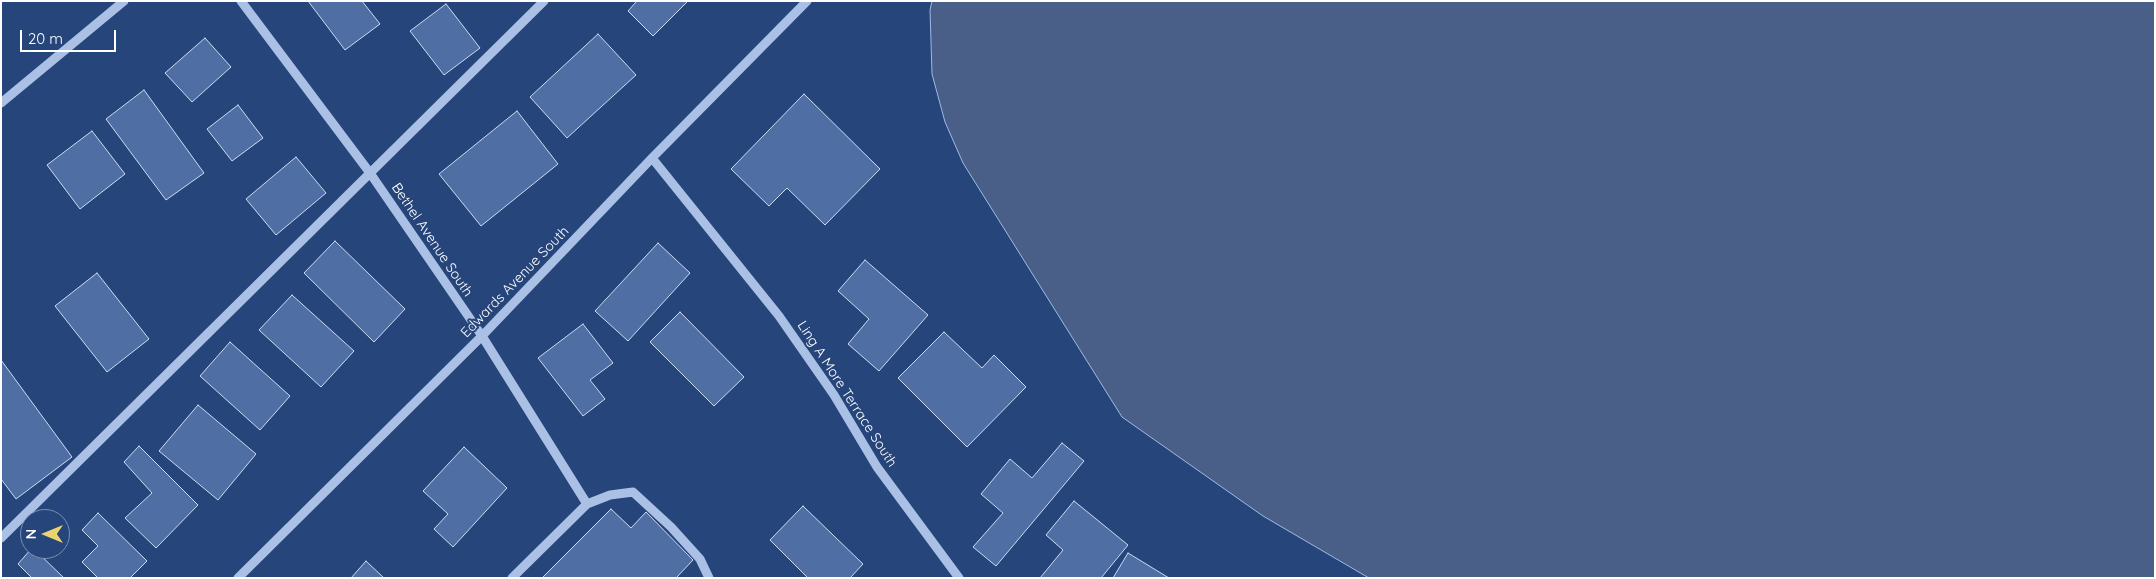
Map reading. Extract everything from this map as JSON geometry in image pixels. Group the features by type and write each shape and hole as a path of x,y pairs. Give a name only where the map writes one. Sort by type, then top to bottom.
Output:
{"street":[{"path":"1,103 124,1"},
{"name":"Bethel Avenue South","path":"241,1 370,174 482,336 587,504"},
{"path":"1,538 544,1"},
{"name":"Edwards Avenue South","path":"238,578 482,336 652,158 807,1"},
{"name":"Ling A More Terrace South","path":"652,158 779,316 834,396 877,466 959,578"},
{"path":"512,578 587,504 610,495 633,492 671,527 700,559 709,578"}],"water":[{"path":"932,1 2155,1 2155,578 1369,578 1263,516 1122,417 963,163 945,122 932,74 930,10"}],"building":[{"path":"308,1 362,1 380,24 345,50"},
{"path":"637,1 688,1 653,36 628,11"},
{"path":"446,4 480,48 444,75 410,31"},
{"path":"598,34 636,75 567,138 530,97"},
{"path":"205,38 231,67 192,102 165,73"},
{"path":"144,90 204,173 166,200 106,119"},
{"path":"804,94 880,169 825,225 787,188 769,206 731,169"},
{"path":"238,105 263,138 232,161 207,129"},
{"path":"517,111 558,164 481,226 439,174"},
{"path":"92,131 125,174 80,209 47,165"},
{"path":"296,157 326,193 276,235 246,199"},
{"path":"335,241 405,309 374,342 304,273"},
{"path":"658,243 690,273 628,341 595,311"},
{"path":"865,260 928,315 879,371 848,344 869,319 838,291"},
{"path":"97,273 149,339 107,372 55,306"},
{"path":"292,295 354,351 321,387 259,330"},
{"path":"680,312 744,377 714,406 650,342"},
{"path":"583,324 613,363 590,380 605,399 583,416 538,358"},
{"path":"944,332 982,368 994,355 1026,387 967,447 898,378"},
{"path":"230,342 290,396 260,430 200,376"},
{"path":"1,360 72,457 16,499 1,479"},
{"path":"198,405 256,454 218,500 159,451"},
{"path":"1062,443 1084,461 996,566 973,547 1003,513 981,494 1010,459 1032,478"},
{"path":"139,446 198,505 156,548 125,518 152,493 124,462"},
{"path":"464,447 507,488 453,547 434,529 448,514 423,491"},
{"path":"1074,501 1128,545 1101,578 1040,578 1063,550 1046,535"},
{"path":"803,506 863,564 850,578 808,578 770,540"},
{"path":"611,509 631,528 646,512 693,560 676,578 542,578"},
{"path":"98,513 147,561 130,578 98,578 82,562 98,546 82,530"},
{"path":"1128,553 1169,578 1113,578"},
{"path":"22,559 44,559 64,578 32,578 18,564"},
{"path":"366,561 384,578 351,578"}]}
